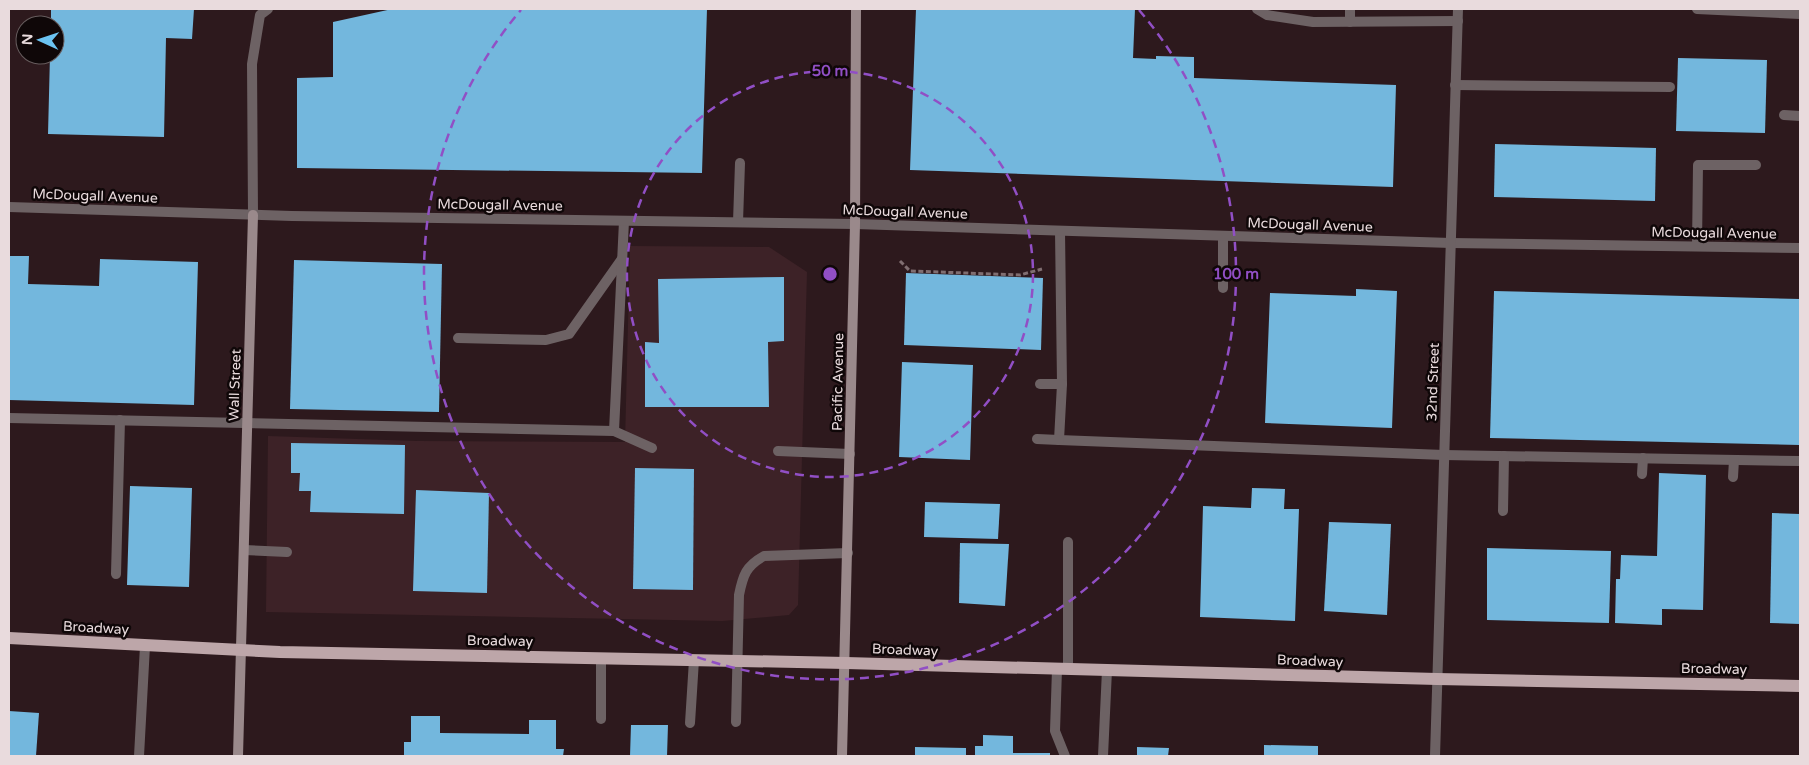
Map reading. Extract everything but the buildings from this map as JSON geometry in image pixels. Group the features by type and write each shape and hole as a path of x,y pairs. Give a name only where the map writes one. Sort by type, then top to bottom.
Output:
{"main road":[{"name":"Broadway","path":"9,638 241,650 1800,686"}],"street":[{"name":"Pacific Avenue","path":"842,756 846,663 855,224 856,9"},
{"path":"1258,9 1313,22 1458,20"},
{"path":"1350,9 1350,22"},
{"name":"32nd Street","path":"1435,756 1458,9"},
{"path":"1697,9 1800,14"},
{"name":"Wall Street","path":"238,756 253,215 252,64 265,11"},
{"path":"1456,85 1670,87"},
{"path":"1784,115 1800,116"},
{"path":"738,222 740,163"},
{"path":"1697,246 1698,165 1756,166"},
{"name":"McDougall Avenue","path":"9,207 253,215 855,224 1451,243 1800,248"},
{"path":"614,431 624,221"},
{"path":"1059,440 1062,384 1060,231"},
{"path":"1223,236 1223,288"},
{"path":"458,338 546,340 568,334 622,259"},
{"path":"1040,384 1062,384"},
{"path":"9,418 614,431 652,448"},
{"path":"116,574 120,420"},
{"path":"1037,439 1444,456 1800,460"},
{"path":"778,451 850,454"},
{"path":"1503,511 1504,456"},
{"path":"1642,474 1643,458"},
{"path":"1733,477 1734,460"},
{"path":"1065,756 1055,731 1062,669 1068,542"},
{"path":"244,550 287,552"},
{"path":"736,722 739,595 743,577 752,562 764,556 848,553"},
{"path":"139,756 145,646"},
{"path":"601,658 601,719"},
{"path":"690,724 694,660"},
{"path":"1103,756 1106,670"}],"path":[{"path":"900,262 910,271 1020,275 1043,268 1061,253"}],"shaded area":[{"path":"630,246 769,247 807,272 798,605 789,615 722,621 266,612 268,436 417,441 625,442"}]}
